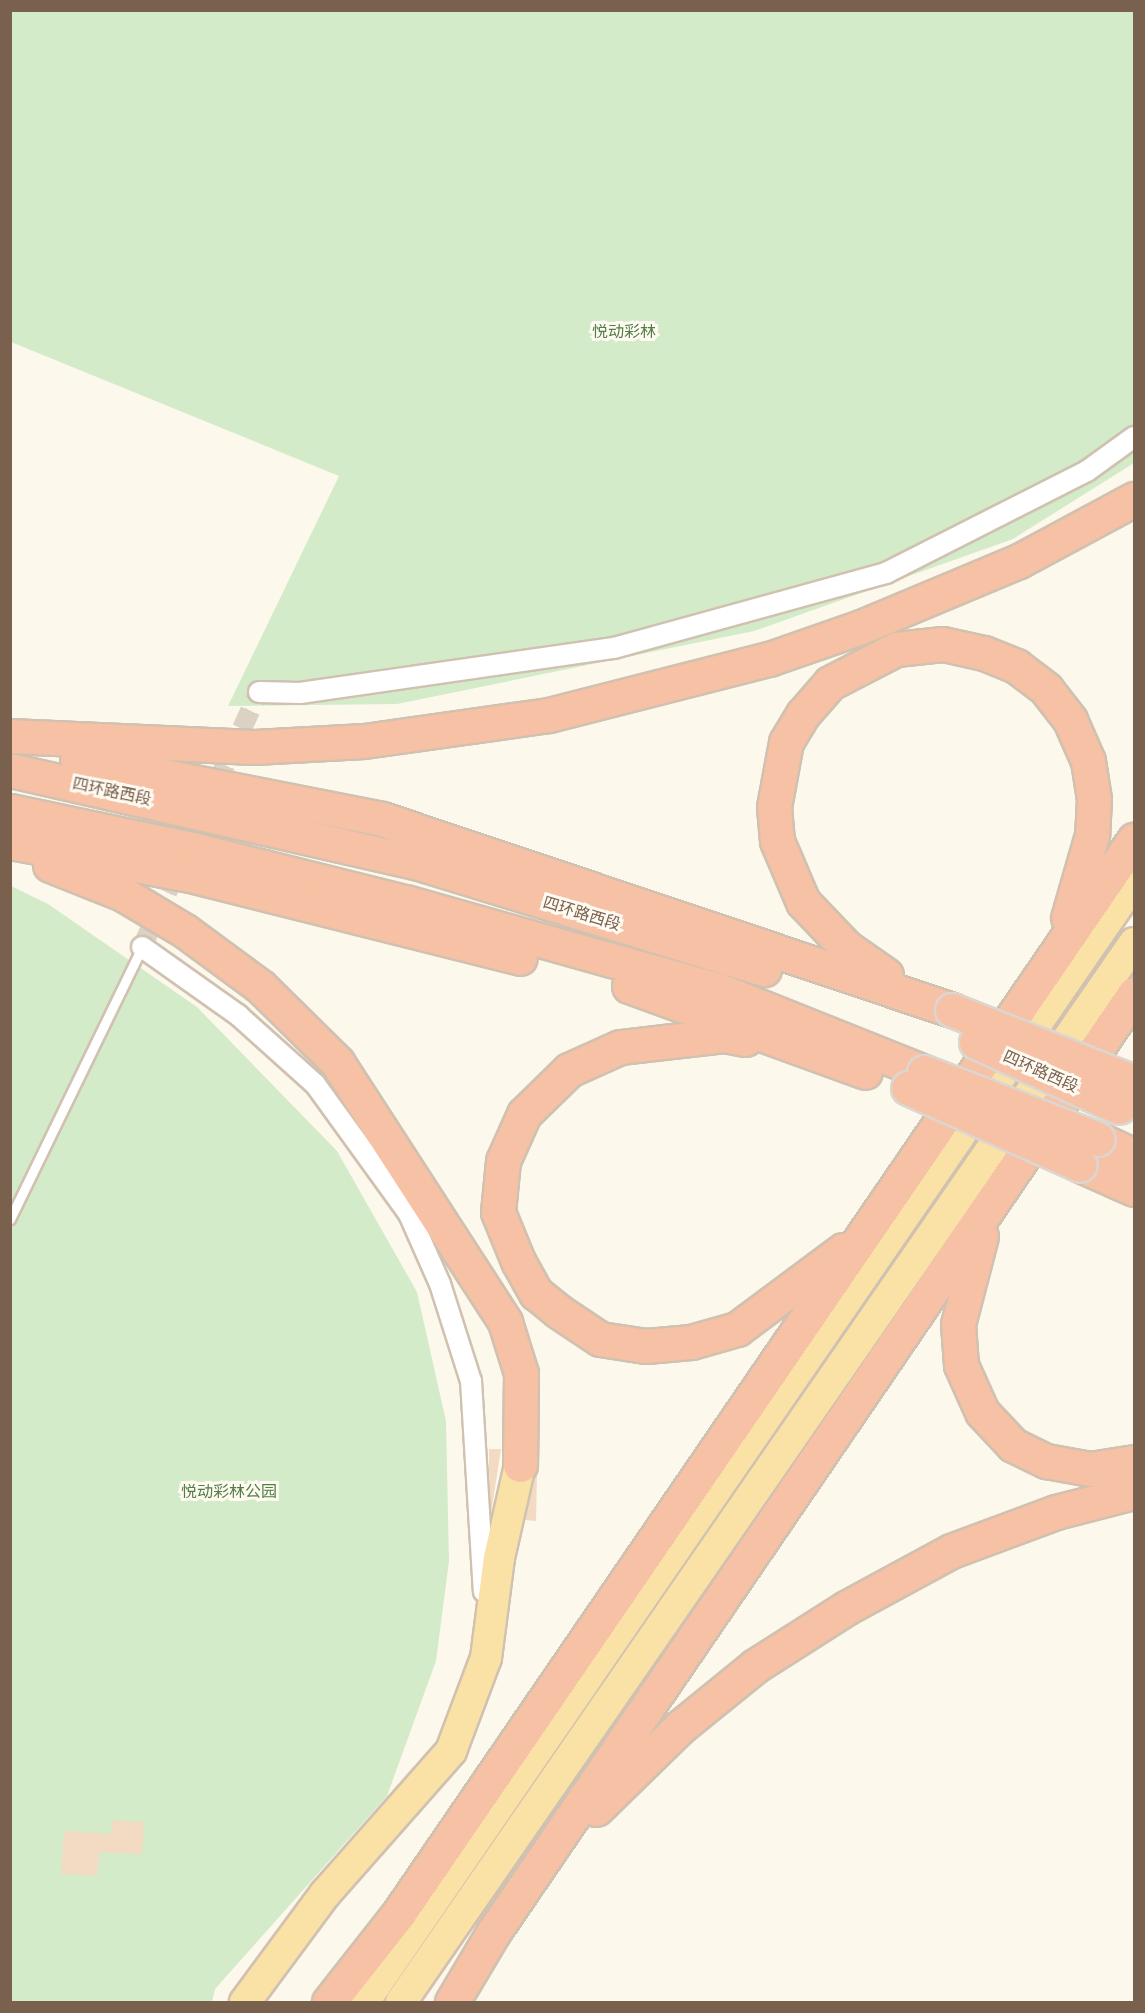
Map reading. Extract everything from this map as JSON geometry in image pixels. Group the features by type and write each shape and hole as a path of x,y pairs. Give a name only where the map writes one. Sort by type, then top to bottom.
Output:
{"highway":[{"path":"10,736 254,747 364,741 549,715 747,666 861,627 1019,561 1134,499"},
{"path":"949,1019 846,947 803,902 777,841 774,807 786,742 803,714 830,683 896,650 943,644 1016,666 1046,689 1074,730 1088,761 1092,835 1070,914 1044,975"},
{"path":"10,747 382,819 918,996"},
{"name":"四环路西段","path":"10,770 419,863 949,1019 1129,1101"},
{"path":"10,812 371,894 719,990 916,1080 1089,1152 1131,1181"},
{"path":"329,2002 399,1913 1044,975 1134,840"},
{"path":"10,842 190,875 609,981 819,1055"},
{"path":"10,853 123,894 185,932 261,987 337,1062 505,1322 521,1373 520,1465"},
{"path":"452,2002 493,1933 989,1210 1134,994"},
{"path":"864,1234 738,1329 691,1342 646,1346 600,1339 536,1293 498,1212 503,1161 524,1114 569,1070 620,1047 724,1035 819,1055 916,1080"},
{"path":"989,1210 958,1324 961,1365 982,1412 1013,1445 1046,1461 1090,1469 1134,1462"},
{"path":"493,1933 603,1801 755,1666 846,1608 951,1551 1056,1512 1134,1492"}],"main road":[{"path":"364,2002 1134,882"},
{"path":"401,2002 1134,943"},
{"path":"245,2002 325,1894 451,1751 486,1658 499,1558 520,1465"}],"street":[{"path":"259,692 300,693 614,648 886,573 1087,471 1134,437"},
{"path":"142,947 238,1015 315,1084 409,1214 440,1284 471,1381 480,1476 486,1658"}],"lane":[{"path":"10,1219 142,947"}],"green space":[{"name":"悦动彩林","path":"10,11 1134,11 1134,463 1013,539 754,631 397,704 228,706 339,476 11,342"},
{"name":"悦动彩林公园","path":"11,886 48,904 197,1007 337,1151 417,1292 446,1421 449,1561 436,1661 387,1796 215,1989 212,2002 11,2001"}],"building":[{"path":"489,1449 501,1449 491,1514 489,1472"},
{"path":"537,1472 536,1521 525,1520 535,1475"},
{"path":"112,1820 144,1822 142,1854 99,1852 97,1876 61,1874 64,1831 111,1834"}],"tunnel":[{"path":"142,947 259,692"}]}
